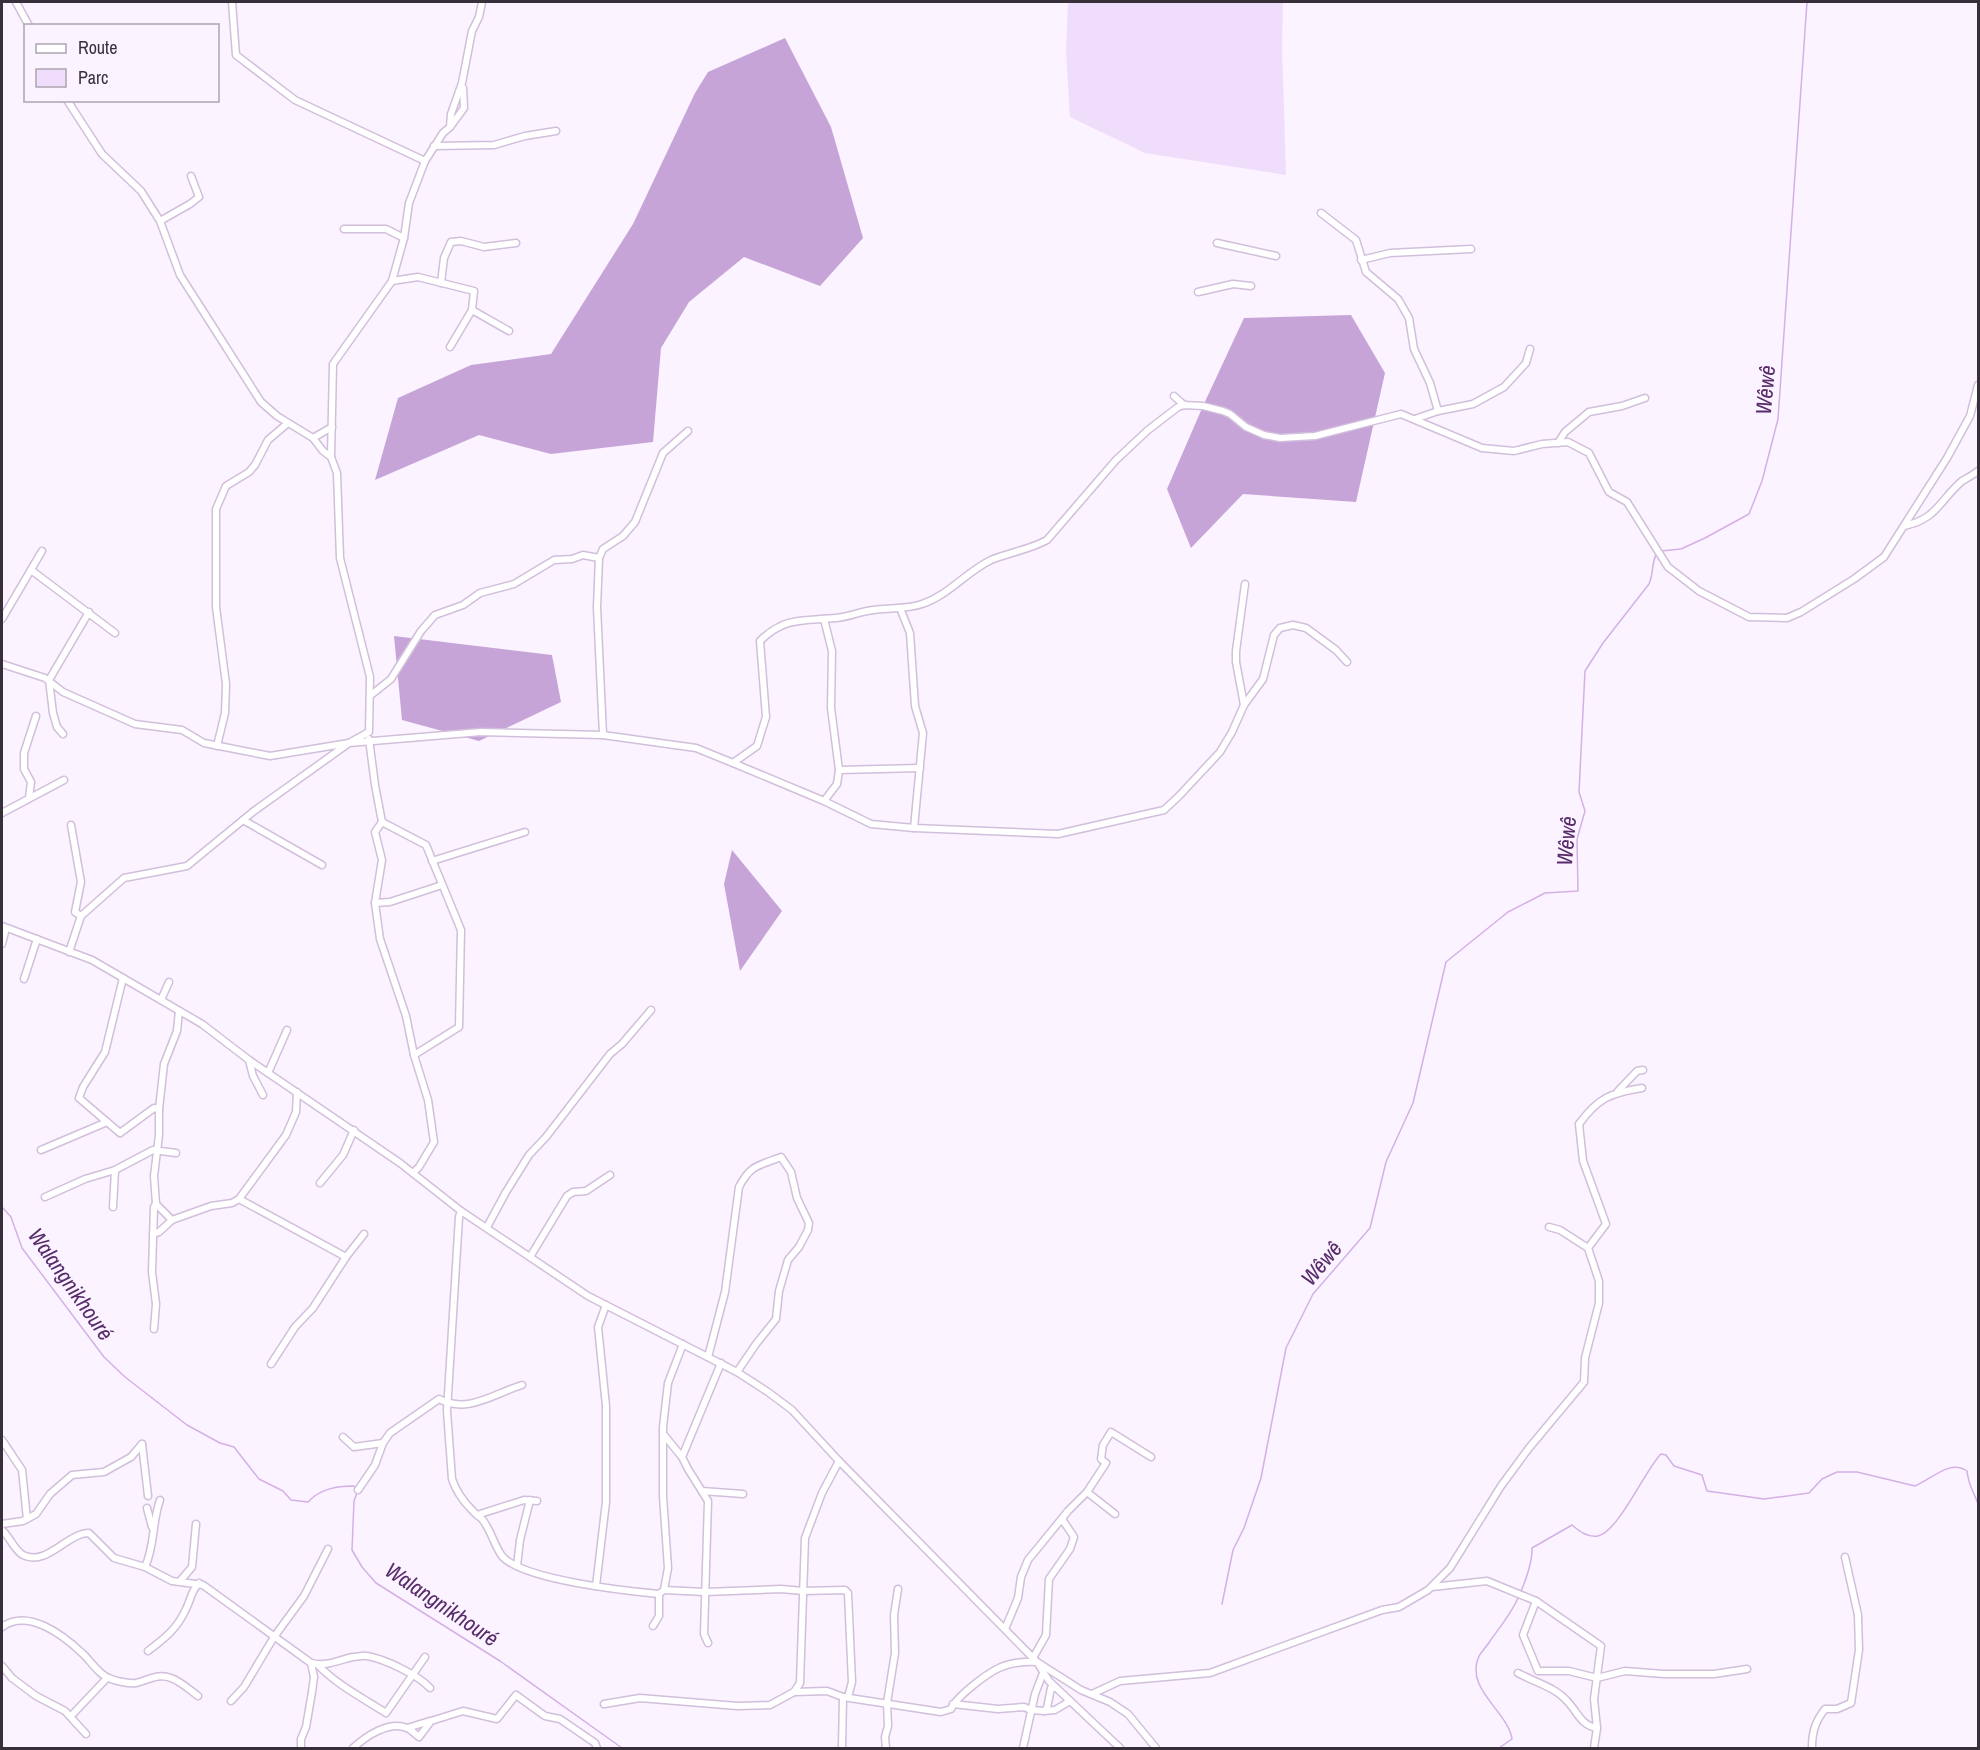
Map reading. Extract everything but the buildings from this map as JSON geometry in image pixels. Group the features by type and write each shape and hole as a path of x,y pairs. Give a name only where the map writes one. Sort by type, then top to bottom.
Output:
{"street":[{"path":"16,2 27,24"},
{"path":"232,2 236,55 249,66 295,100 425,161"},
{"path":"450,127 451,114 462,83 472,31 479,17 482,2"},
{"path":"413,1173 434,1142 428,1100 414,1055 406,1016 380,939 375,903 382,860 375,832 382,822 369,742 370,677 340,558 337,473 331,457 333,364 392,281 404,238 409,203 425,161 443,133 464,108 462,83"},
{"path":"68,102 102,154 141,191 160,221 180,275 261,402 288,423 313,438 331,457"},
{"path":"435,146 494,145 525,136 556,131"},
{"path":"160,221 198,197 191,176"},
{"path":"1321,213 1356,240 1366,272 1398,299 1409,318 1414,349 1430,383 1438,411"},
{"path":"344,229 386,229 404,238"},
{"path":"441,283 444,258 452,242 461,241 484,247 516,243"},
{"path":"1217,243 1276,256"},
{"path":"1361,260 1390,253 1472,249"},
{"path":"392,281 418,277 474,291 472,310 450,347"},
{"path":"1198,291 1233,284 1251,286"},
{"path":"472,310 509,331"},
{"path":"1415,419 1438,411 1473,404 1504,387 1526,363 1530,349"},
{"path":"733,763 757,746 766,717 760,641 770,632 801,619 845,617 867,611 919,605 938,598 990,561 1036,546 1047,540 1116,460 1148,430 1184,405 1203,406 1223,411 1246,427 1264,435 1280,438 1315,436 1401,414 1472,444 1497,451 1514,451 1542,444 1568,442 1589,453 1609,492 1627,502 1668,567 1699,591 1749,617 1787,618 1801,612 1854,579 1884,557 1947,458 1970,416 1978,385"},
{"path":"1174,396 1184,405"},
{"path":"1558,443 1565,432 1589,412 1622,406 1645,398"},
{"path":"217,746 225,713 226,684 216,607 216,509 226,486 249,472 268,440 288,423"},
{"path":"313,438 332,427"},
{"path":"603,735 597,607 598,558 603,549 623,536 635,522 663,453 688,431"},
{"path":"1904,526 1919,523 1933,514 1963,481 1978,471"},
{"path":"2,619 42,551"},
{"path":"371,695 391,679 421,631 435,615 464,605 480,593 514,584 554,560 572,559 583,555 598,558"},
{"path":"31,570 115,633"},
{"path":"1244,705 1236,651 1245,584"},
{"path":"900,608 909,633 915,706 923,733 914,828"},
{"path":"63,734 57,727 52,713 49,680 88,612"},
{"path":"824,619 832,651 831,708 839,771 837,784 824,801"},
{"path":"2,664 49,680 63,692 135,724 182,730 204,743 270,756 349,743 480,732 603,735 696,748 824,801 872,824 1058,834 1164,810 1191,786 1220,752 1244,705 1263,679 1277,630 1284,626 1299,625 1306,628 1336,650 1347,662"},
{"path":"29,798 30,782 24,769 24,753 36,716"},
{"path":"69,952 81,916 124,878 187,866 243,820 349,743 369,732"},
{"path":"839,771 920,768"},
{"path":"2,813 64,780"},
{"path":"243,820 322,865"},
{"path":"382,822 426,845 461,930 459,1027 414,1055"},
{"path":"71,825 81,882 75,912 81,916"},
{"path":"432,861 525,832"},
{"path":"375,903 390,902 442,885"},
{"path":"2,944 4,927 92,960 161,1000 201,1024 249,1060 354,1130 461,1211 588,1296 721,1363 792,1410 839,1461 1035,1660 1056,1688 1120,1749"},
{"path":"24,978 37,939"},
{"path":"123,978 105,1052 83,1087 79,1098 120,1133 154,1108 159,1109"},
{"path":"161,1000 169,981"},
{"path":"487,1227 529,1155 546,1137 610,1054 622,1044 651,1010"},
{"path":"154,1329 156,1304 152,1272 153,1207 156,1204 154,1176 159,1135 159,1109 164,1064 177,1031 179,1011"},
{"path":"268,1073 287,1030"},
{"path":"249,1060 253,1076 263,1095"},
{"path":"1617,1092 1637,1071 1643,1070"},
{"path":"1588,1248 1606,1224 1583,1161 1579,1125 1590,1108 1604,1097 1617,1092 1642,1088"},
{"path":"153,1234 159,1232 172,1220 239,1199 286,1135 296,1112 297,1092"},
{"path":"41,1150 107,1122"},
{"path":"320,1184 343,1155 354,1130"},
{"path":"45,1197 85,1179 115,1170 157,1149 176,1153"},
{"path":"708,1357 725,1292 739,1187 751,1168 781,1157 791,1172 802,1211 809,1223 808,1230 799,1247 788,1260 779,1291 776,1319 737,1372"},
{"path":"112,1207 115,1170"},
{"path":"530,1257 567,1196 573,1192 586,1191 610,1175"},
{"path":"239,1199 346,1257"},
{"path":"156,1204 172,1220"},
{"path":"461,1211 447,1407 452,1479 456,1490 482,1518 503,1557 531,1572 596,1586 705,1593 781,1588 803,1591 845,1590 848,1593 852,1682 846,1697 842,1749"},
{"path":"1092,1694 1120,1681 1210,1673 1382,1610 1399,1607 1432,1587 1450,1568 1501,1486 1529,1448 1584,1382 1585,1358 1599,1303 1599,1281 1588,1248 1560,1230 1548,1227"},
{"path":"272,1364 364,1234"},
{"path":"596,1586 606,1502 606,1406 598,1327 606,1305"},
{"path":"653,1626 659,1616 668,1568 663,1496 663,1434 668,1383 683,1344"},
{"path":"682,1457 721,1363"},
{"path":"358,1490 375,1465 383,1443 390,1433 438,1399 447,1407 470,1406 501,1391 522,1385"},
{"path":"1005,1629 1018,1598 1028,1560 1068,1510 1087,1492 1106,1463 1101,1459 1101,1450 1111,1432 1151,1457"},
{"path":"663,1434 682,1457 708,1501 704,1634 708,1643"},
{"path":"343,1437 354,1447 383,1443"},
{"path":"2,1440 22,1470 27,1519"},
{"path":"2,1524 27,1519 36,1514 50,1494 72,1475 104,1472 131,1457 142,1444 148,1496"},
{"path":"794,1692 800,1683 805,1538 822,1492 839,1461"},
{"path":"702,1491 743,1494"},
{"path":"1087,1492 1115,1514"},
{"path":"145,1568 150,1556 155,1514 160,1500"},
{"path":"477,1515 524,1500 534,1501 519,1540 517,1566"},
{"path":"147,1508 153,1530"},
{"path":"1035,1660 1046,1635 1049,1579 1070,1550 1074,1537 1062,1519"},
{"path":"180,1581 192,1567 196,1524"},
{"path":"2,1530 13,1541 18,1551 25,1556 40,1556 57,1549 82,1533 88,1533 114,1558 145,1568 172,1581 199,1583 315,1664 331,1679 345,1685 386,1713 425,1657"},
{"path":"231,1701 244,1687 274,1637 304,1596 328,1549"},
{"path":"1812,1749 1812,1736 1816,1721 1824,1709 1837,1709 1851,1703 1859,1650 1858,1615 1845,1557"},
{"path":"1432,1587 1487,1581 1536,1601 1601,1646 1594,1700 1597,1728 1594,1749"},
{"path":"148,1651 170,1635 187,1608 192,1590 199,1583"},
{"path":"886,1749 887,1703 895,1653 894,1615 898,1589"},
{"path":"1536,1601 1523,1635 1538,1671 1569,1671 1597,1678 1617,1671 1714,1674 1747,1669"},
{"path":"2,1627 14,1620 44,1625 80,1651 107,1678 134,1684 155,1676 172,1678 198,1696"},
{"path":"315,1664 366,1656 393,1665 422,1680 430,1688"},
{"path":"604,1704 640,1698 737,1706 770,1705 794,1692 827,1691 846,1697 941,1712 951,1709 968,1688 999,1668 1035,1660 1081,1690 1128,1714 1156,1749"},
{"path":"301,1749 315,1664"},
{"path":"2,1666 12,1678 36,1696 71,1716 86,1734"},
{"path":"1023,1749 1031,1710 1043,1673"},
{"path":"1518,1673 1552,1689 1567,1700 1582,1723 1597,1728"},
{"path":"71,1716 107,1678"},
{"path":"1044,1711 1047,1708 1051,1688 1056,1688"},
{"path":"407,1728 463,1711 497,1719 516,1695 545,1716 560,1719 595,1743 597,1749"},
{"path":"953,1704 999,1709 1024,1707 1044,1711 1055,1710 1070,1701"},
{"path":"353,1749 360,1742 383,1729 396,1726 407,1728 420,1737 430,1721"}],"green space":[{"path":"1068,2 1283,2 1286,175 1145,153 1070,117 1066,52"}],"shaded area":[{"path":"785,38 831,127 863,238 820,286 744,257 689,302 661,348 653,442 551,454 479,435 375,480 398,398 471,365 551,354 633,224 695,93 708,72"},
{"path":"1351,315 1385,373 1356,502 1243,494 1191,548 1167,489 1244,318"},
{"path":"394,636 552,655 561,702 479,741 402,720"},
{"path":"732,850 782,911 740,971 724,884"}],"waterway":[{"name":"Wêwê","path":"1661,551 1681,549 1749,514 1762,481 1778,419 1807,2"},
{"name":"Wêwê","path":"1222,1604 1233,1550 1244,1528 1261,1478 1286,1348 1313,1294 1370,1228 1386,1162 1413,1103 1446,962 1508,912 1545,893 1578,891 1577,839 1585,811 1579,792 1585,671 1603,643 1649,584 1657,553"},
{"name":"Walangnikhouré","path":"2,1207 11,1217 22,1248 104,1357 125,1377 187,1425 220,1443 234,1447 259,1479 283,1491 291,1500 308,1502 323,1491 354,1486 357,1489"},
{"name":"Walangnikhouré","path":"1521,1591 1530,1564 1532,1548 1572,1525 1591,1536 1598,1536 1606,1532 1623,1512 1661,1454 1666,1455 1674,1466 1702,1475 1707,1491 1764,1499 1809,1493 1822,1479 1837,1472 1857,1472 1915,1486 1941,1471 1954,1467 1961,1468 1967,1471 1978,1504"},
{"name":"Walangnikhouré","path":"357,1493 354,1501 352,1550 362,1567 376,1583 500,1661 622,1748"},
{"name":"Walangnikhouré","path":"1499,1748 1512,1739 1509,1729 1482,1689 1477,1679 1476,1668 1479,1656 1509,1615 1518,1598"}]}
